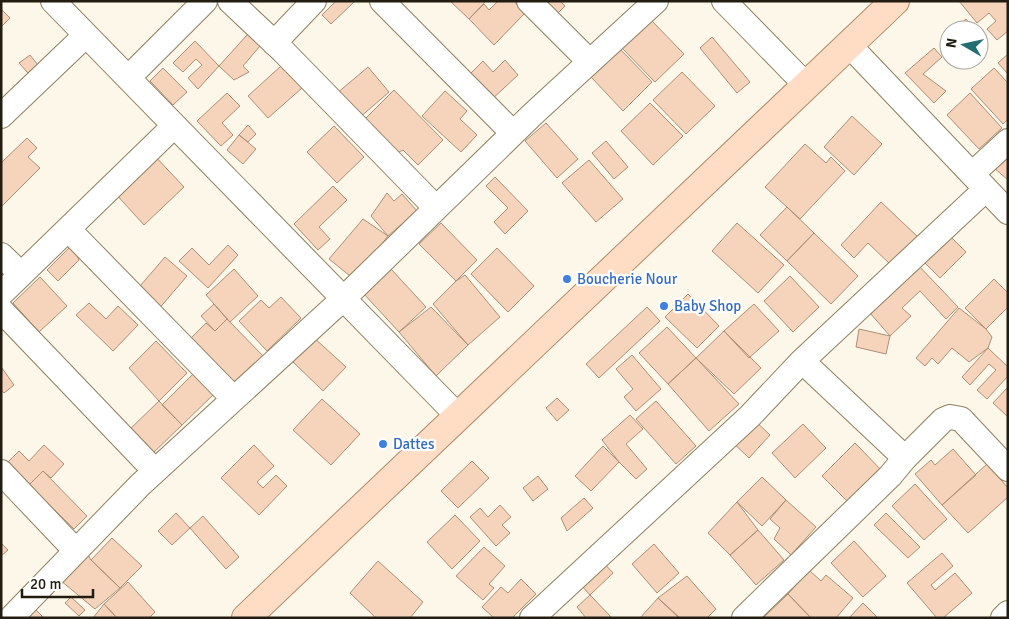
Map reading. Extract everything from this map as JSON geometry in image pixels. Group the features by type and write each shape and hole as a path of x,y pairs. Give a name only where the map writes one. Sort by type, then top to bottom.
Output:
{"main road":[{"path":"256,614 458,416 894,1"}],"street":[{"path":"53,1 458,416"},
{"path":"128,78 205,1"},
{"path":"230,1 274,43 436,208"},
{"path":"274,43 314,1"},
{"path":"382,1 513,133"},
{"path":"529,1 589,62"},
{"path":"11,618 155,471 343,299 513,133 656,1"},
{"path":"724,1 806,85"},
{"path":"1,116 86,35"},
{"path":"849,45 1008,212"},
{"path":"1,294 174,126"},
{"path":"532,618 750,416 979,181 1008,141"},
{"path":"68,229 234,399"},
{"path":"1,255 21,274"},
{"path":"1,310 155,471"},
{"path":"802,361 905,458"},
{"path":"744,618 890,476 943,420 950,417 961,420 1008,469"},
{"path":"1,472 76,551"},
{"path":"1003,618 1008,613"}],"building":[{"path":"336,1 355,1 331,24 322,15"},
{"path":"450,1 486,1 469,19"},
{"path":"498,1 514,1 525,13 494,45 469,19 484,4 489,10"},
{"path":"542,1 560,1 565,6 556,15"},
{"path":"959,1 1008,1 1008,31 997,40 989,31 989,27 996,21 989,13 981,20 975,20"},
{"path":"1,9 10,18 1,27"},
{"path":"651,20 684,54 655,82 622,48"},
{"path":"248,34 260,46 243,66 249,72 234,80 219,66"},
{"path":"712,37 750,82 737,93 700,48"},
{"path":"195,41 219,66 198,89 188,78 202,65 196,59 183,72 173,63"},
{"path":"934,48 939,54 939,60 923,74 946,91 934,103 905,73"},
{"path":"620,49 652,82 623,111 591,77"},
{"path":"1008,54 1008,74 998,63"},
{"path":"30,55 38,65 28,73 19,63"},
{"path":"505,60 518,75 490,101 467,77 483,61 493,72"},
{"path":"282,65 302,88 268,118 248,96"},
{"path":"368,67 389,92 358,119 336,94"},
{"path":"163,68 187,92 173,105 150,81"},
{"path":"994,68 1008,83 1008,119 1003,124 971,89"},
{"path":"682,72 715,106 686,134 653,100"},
{"path":"394,90 443,140 418,165 403,150 395,154 363,121"},
{"path":"445,91 467,111 460,119 477,135 461,152 422,116"},
{"path":"227,93 240,106 222,123 233,135 221,146 197,121"},
{"path":"970,93 1002,128 979,149 947,115"},
{"path":"650,103 683,136 653,165 621,131"},
{"path":"852,116 882,144 854,175 824,147"},
{"path":"546,123 578,159 557,178 525,141"},
{"path":"248,125 256,134 248,142 239,135"},
{"path":"334,126 364,157 337,183 307,152"},
{"path":"239,135 256,149 243,164 227,150"},
{"path":"27,138 37,148 28,157 40,168 1,207 1,163"},
{"path":"606,141 628,167 614,179 592,153"},
{"path":"805,144 826,163 831,157 845,171 800,219 765,187"},
{"path":"1008,144 1008,180 987,162"},
{"path":"153,154 184,187 144,225 114,192"},
{"path":"589,160 623,199 596,222 562,183"},
{"path":"495,177 528,211 505,234 494,222 508,208 486,186"},
{"path":"333,186 347,200 319,227 330,239 318,250 294,224"},
{"path":"387,193 394,201 402,194 417,211 388,236 371,216"},
{"path":"881,202 919,238 892,266 868,243 854,258 841,245"},
{"path":"787,207 814,233 787,261 760,235"},
{"path":"363,219 388,236 355,280 329,259"},
{"path":"441,223 477,260 456,281 419,244"},
{"path":"737,223 784,265 758,293 712,251"},
{"path":"814,233 858,276 831,304 787,261"},
{"path":"947,233 966,252 940,278 921,259"},
{"path":"72,245 79,260 58,281 47,270"},
{"path":"228,245 238,255 208,288 179,261 192,248 209,265"},
{"path":"497,248 534,286 508,312 471,274"},
{"path":"165,257 187,276 157,311 147,302 152,297 140,286"},
{"path":"918,265 958,307 946,319 920,291 902,308 911,316 890,336 870,313"},
{"path":"234,269 258,296 230,322 206,295"},
{"path":"391,269 426,307 399,332 364,294"},
{"path":"465,275 500,317 468,345 433,304 456,281"},
{"path":"790,276 819,307 793,332 764,301"},
{"path":"40,277 67,306 39,332 13,303"},
{"path":"994,279 1008,293 1008,307 986,329 965,308"},
{"path":"688,294 719,326 697,348 665,317"},
{"path":"281,297 301,318 267,351 239,321 261,300 269,308"},
{"path":"89,303 106,319 118,306 138,325 113,351 76,315"},
{"path":"214,304 227,319 215,331 201,316"},
{"path":"754,304 779,331 749,358 724,331"},
{"path":"431,307 468,345 436,376 399,332"},
{"path":"647,307 660,321 599,378 586,364"},
{"path":"959,308 986,329 992,337 988,348 969,362 952,348 938,364 932,358 925,366 916,358"},
{"path":"227,319 264,357 235,387 189,340 206,323 215,331"},
{"path":"667,327 696,358 668,384 639,353"},
{"path":"859,329 890,336 886,354 856,347"},
{"path":"724,331 761,368 734,394 696,358"},
{"path":"312,336 346,367 323,391 290,359"},
{"path":"156,341 187,373 159,401 129,368"},
{"path":"988,348 1008,367 1008,376 987,399 977,390 996,370 989,364 970,385 962,377"},
{"path":"632,355 661,389 636,411 624,397 633,389 616,369"},
{"path":"696,358 739,404 709,431 668,384"},
{"path":"2,368 14,385 4,393 1,390"},
{"path":"193,374 213,395 182,425 162,405"},
{"path":"1008,387 1008,417 993,403"},
{"path":"557,398 569,410 557,421 546,408"},
{"path":"322,399 360,434 331,465 293,430"},
{"path":"159,401 182,425 150,456 127,432"},
{"path":"656,401 696,446 676,464 636,419"},
{"path":"630,415 643,429 626,444 647,469 636,479 619,462 602,440"},
{"path":"750,416 770,435 749,458 728,438"},
{"path":"803,424 826,448 795,478 772,453"},
{"path":"855,443 885,474 852,506 822,476"},
{"path":"44,445 64,464 51,478 43,471 29,485 7,463 19,451 29,461"},
{"path":"254,445 274,466 257,482 263,488 276,475 287,486 259,515 221,478"},
{"path":"603,446 619,462 591,491 575,476"},
{"path":"953,449 976,475 942,505 915,474 931,460 935,465"},
{"path":"472,461 489,478 458,508 441,491"},
{"path":"987,464 1008,488 1008,497 968,533 942,505"},
{"path":"43,471 87,516 74,529 29,485"},
{"path":"538,476 548,489 533,501 523,488"},
{"path":"762,477 786,500 762,526 737,502"},
{"path":"915,484 947,519 924,540 892,506"},
{"path":"584,498 593,508 567,531 561,518"},
{"path":"786,500 816,527 791,555 774,539 780,528 770,519"},
{"path":"737,502 758,530 730,555 708,533"},
{"path":"500,505 511,517 502,525 510,533 496,546 470,517 480,508 488,517"},
{"path":"176,513 190,528 172,545 158,531"},
{"path":"886,513 920,547 908,558 874,525"},
{"path":"455,515 480,541 452,569 427,542"},
{"path":"203,516 239,557 226,569 190,528"},
{"path":"758,530 784,560 756,585 730,555"},
{"path":"112,538 142,566 120,588 91,560"},
{"path":"854,541 886,576 863,597 831,563"},
{"path":"1,543 8,550 1,556"},
{"path":"654,544 679,573 657,593 632,564"},
{"path":"484,547 505,566 489,584 494,588 483,600 456,576"},
{"path":"87,553 91,560 120,588 95,609 60,580"},
{"path":"942,553 953,566 931,585 935,590 955,573 972,593 943,618 937,618 907,583"},
{"path":"378,561 423,602 410,618 376,618 350,593"},
{"path":"603,562 613,573 590,595 580,584"},
{"path":"809,570 821,581 826,575 853,598 836,618 811,618 788,594"},
{"path":"687,576 716,609 707,618 679,618 658,598"},
{"path":"521,579 536,594 512,618 494,618 482,607 501,587 508,593"},
{"path":"128,582 155,612 149,618 117,618 104,604"},
{"path":"788,594 811,618 763,618"},
{"path":"590,595 612,618 586,618 577,607"},
{"path":"71,597 85,610 79,616 65,603"},
{"path":"658,598 679,617 640,618"},
{"path":"863,603 878,618 849,618"},
{"path":"104,604 117,618 93,618"},
{"path":"33,607 44,618 22,618"}],"place":[{"name":"Boucherie Nour","path":"567,279"},
{"name":"Baby Shop","path":"664,306"},
{"name":"Dattes","path":"383,444"}]}
